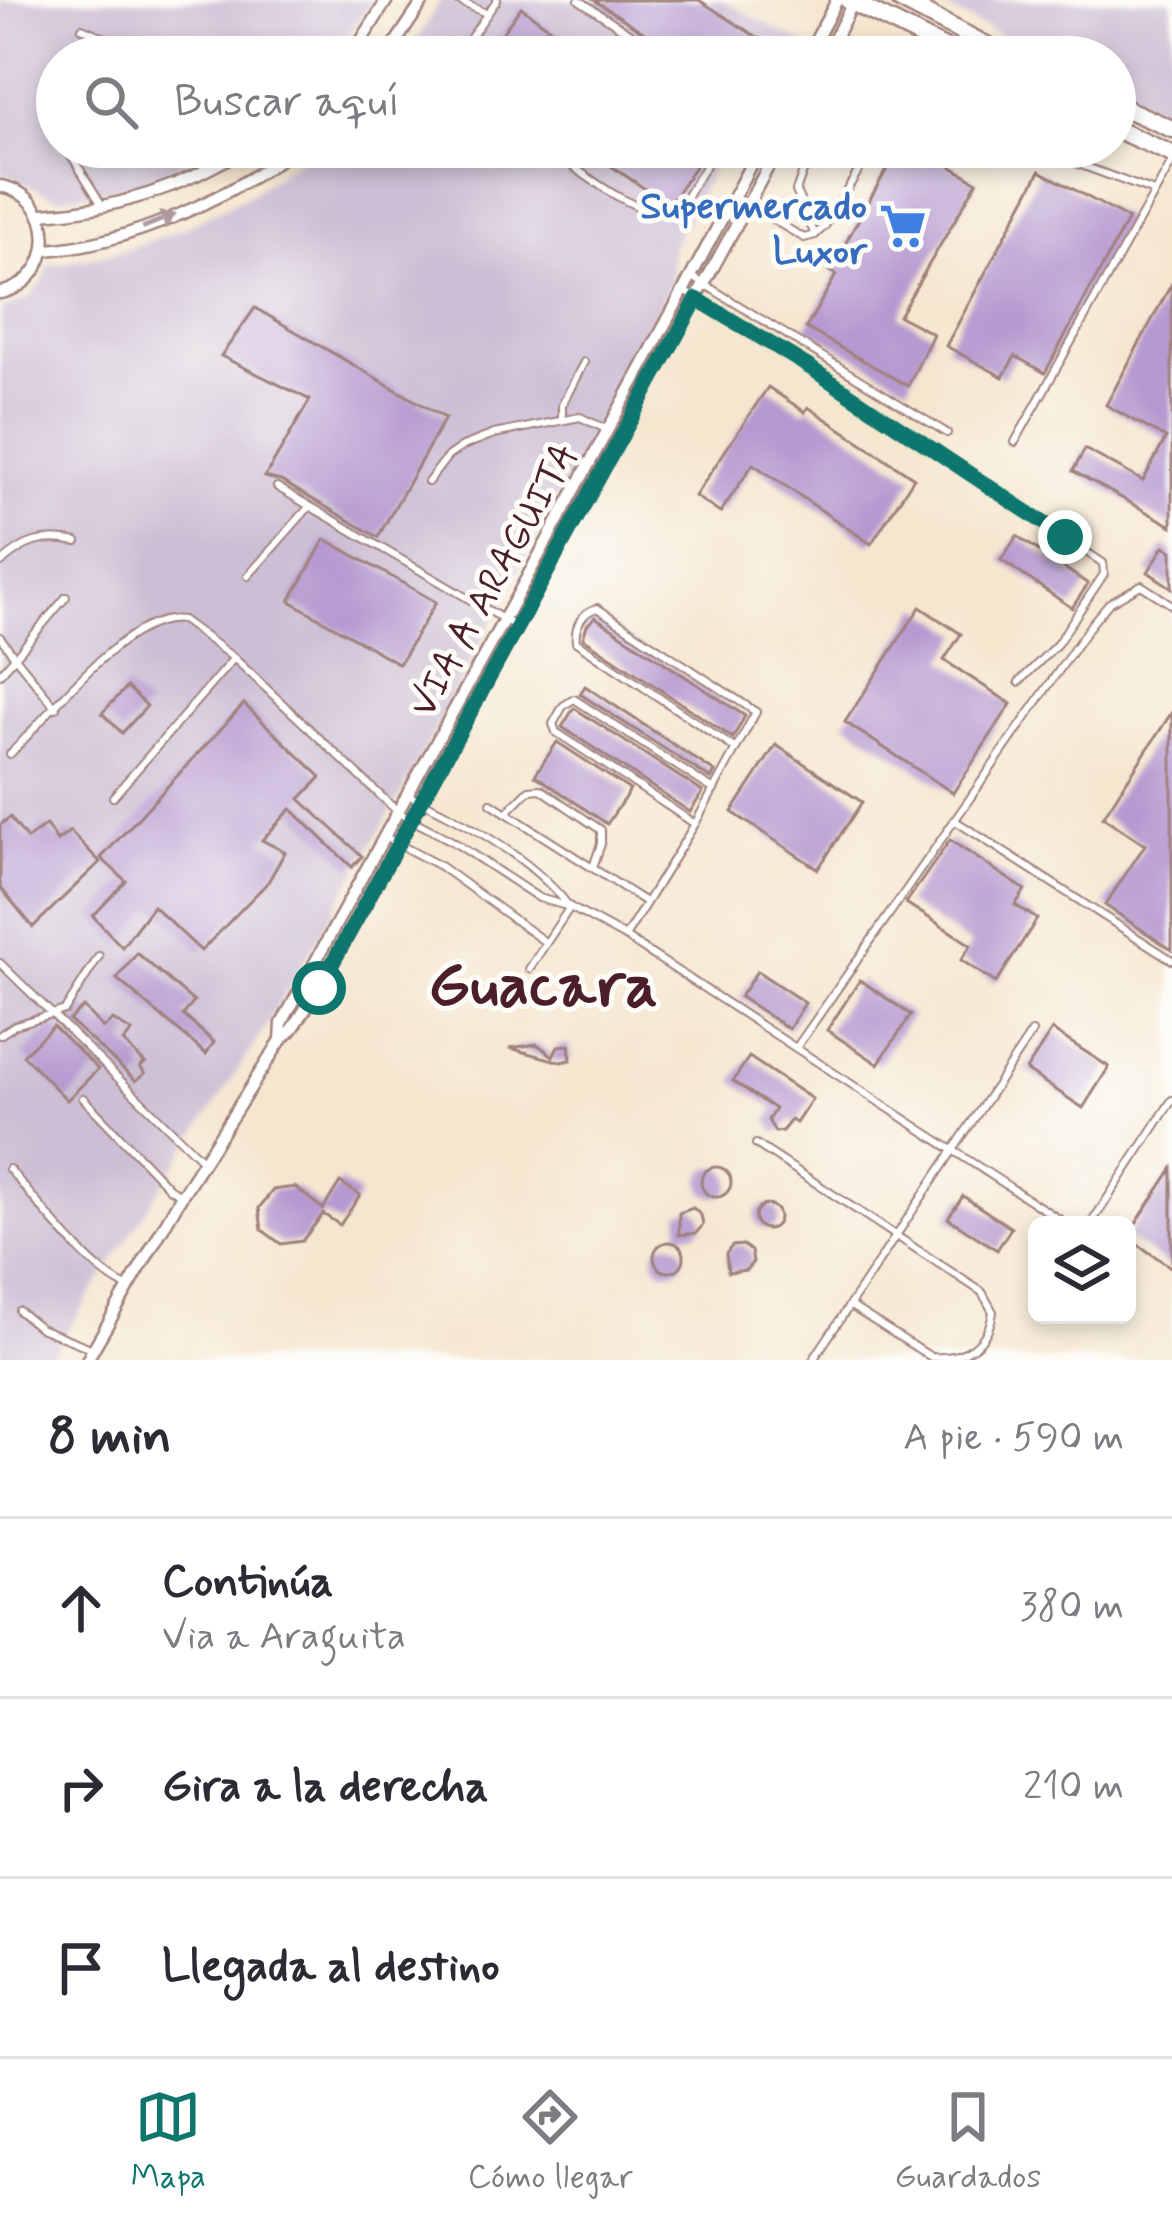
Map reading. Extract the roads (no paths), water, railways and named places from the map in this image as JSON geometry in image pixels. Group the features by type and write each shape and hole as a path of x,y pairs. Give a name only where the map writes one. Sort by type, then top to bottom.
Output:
{"main road":[{"path":"900,0 969,36"},
{"path":"848,1 919,36"},
{"path":"1136,113 1172,129"},
{"path":"1136,139 1172,158"}],"street":[{"path":"364,36 387,0"},
{"path":"400,36 424,0"},
{"path":"822,36 848,1"},
{"path":"834,36 848,1"},
{"path":"41,214 104,208 158,192 210,168"},
{"path":"46,250 88,247 144,228 204,202 261,168"},
{"name":"VIA A ARAGUITA","path":"281,1040 282,1023 749,168"},
{"name":"VIA A ARAGUITA","path":"90,1354 182,1195 319,988 768,168"},
{"path":"0,186 28,198 41,214 46,250 39,269 25,284 0,293"}],"lane":[{"path":"456,0 487,14"},
{"path":"472,36 497,0"},
{"path":"579,0 633,36"},
{"path":"82,28 101,36"},
{"path":"1016,442 1172,158"},
{"path":"79,168 104,208"},
{"path":"578,168 644,212 668,214 677,212 704,168"},
{"path":"807,168 796,191 815,235"},
{"path":"734,197 803,238 815,235 861,168"},
{"path":"1089,168 1154,192"},
{"path":"691,276 947,433"},
{"path":"683,290 809,367 1103,563 1104,574 1057,644 1019,682"},
{"path":"562,418 562,405 584,362"},
{"path":"428,482 448,456 463,446 562,418 580,417 621,439"},
{"path":"277,487 517,627"},
{"path":"248,576 309,507"},
{"path":"0,564 19,547 50,536 77,542"},
{"path":"796,1048 1109,603 1141,585 1172,605"},
{"path":"0,674 66,597"},
{"path":"625,937 695,824 714,790 756,712 597,608 587,611 576,642 736,749"},
{"path":"10,754 137,629 182,620 234,658 399,813 539,898 570,908 625,937 1054,1216"},
{"path":"0,637 56,708"},
{"path":"113,797 234,658"},
{"path":"695,824 556,732 553,724 563,706 574,699 714,790"},
{"path":"506,813 529,790 541,789 601,830 593,868"},
{"path":"408,795 548,880 570,908"},
{"path":"491,802 644,901"},
{"path":"954,820 1172,960"},
{"path":"385,837 440,866 545,942"},
{"path":"529,969 570,908"},
{"path":"0,1035 15,1025 65,1010 99,956"},
{"path":"0,963 203,1162"},
{"path":"813,1360 1032,1031"},
{"path":"83,1098 170,1190 182,1195"},
{"path":"1096,1216 1172,1100"},
{"path":"756,1144 990,1300 991,1326 982,1341 957,1358 931,1358 849,1305"},
{"path":"9,1169 88,1256 127,1287"},
{"path":"19,1312 90,1354"}],"place":[{"name":"Supermercado Luxor","path":"903,226"}],"district":[{"name":"Guacara","path":"543,983"}]}
